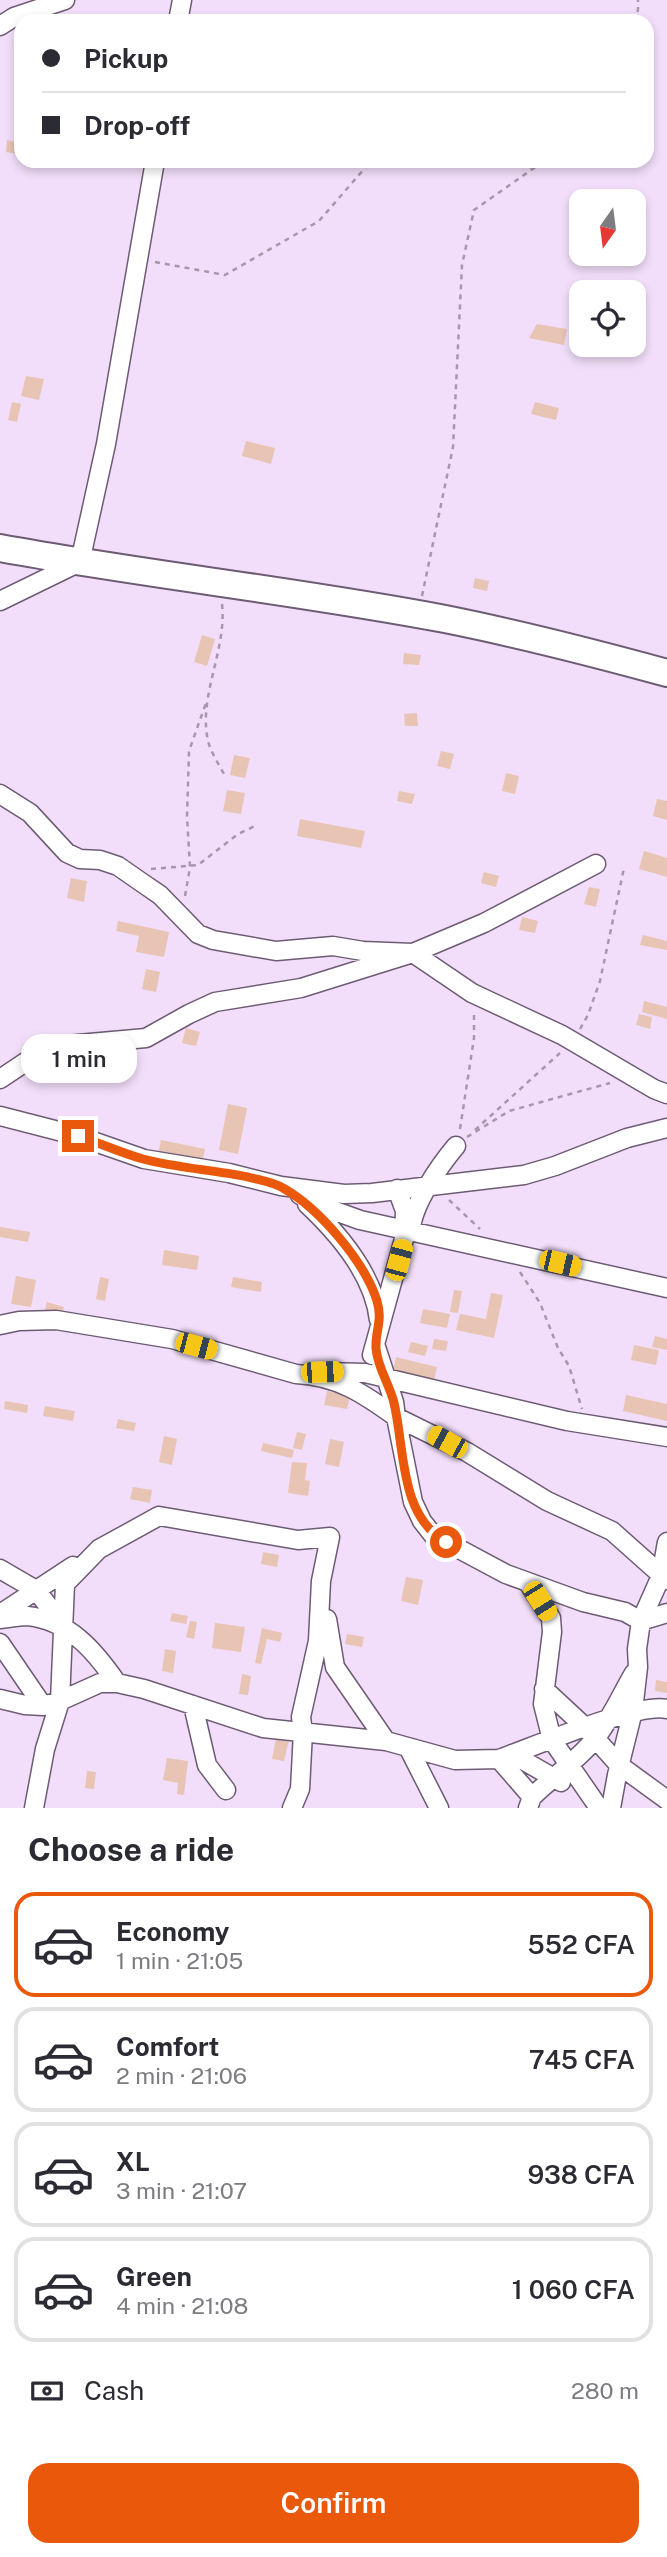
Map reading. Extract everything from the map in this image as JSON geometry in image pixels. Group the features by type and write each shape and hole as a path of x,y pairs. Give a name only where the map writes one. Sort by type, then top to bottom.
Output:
{"main road":[{"path":"0,548 418,614 588,651 667,673"}],"street":[{"path":"23,14 65,0"},
{"path":"0,601 80,562 106,444 154,168"},
{"path":"0,794 30,813 67,853 80,859 100,860 118,866 160,895 198,934 213,940 275,951 333,946 363,951 413,953 472,993 572,1042 667,1094"},
{"path":"0,1079 33,1057 67,1045 146,1038 215,1002 301,988 413,953 484,923 596,864"},
{"path":"0,1116 78,1136 144,1159 229,1173 281,1186 344,1194 372,1194 536,1173 627,1138 667,1128"},
{"path":"368,1396 365,1373 376,1347 408,1230 436,1172 456,1146"},
{"path":"281,1186 335,1211 667,1288"},
{"path":"281,1186 323,1219 363,1272 377,1303 380,1326"},
{"path":"397,1189 408,1230"},
{"path":"0,1325 19,1321 56,1320 172,1339 296,1374 365,1373 567,1421 667,1437"},
{"path":"376,1347 394,1402 413,1502 433,1535 506,1574 583,1602 625,1612 641,1621 667,1613"},
{"path":"314,1375 354,1387 396,1417 467,1452 547,1501 612,1531 664,1578"},
{"path":"0,1614 99,1549 159,1516 298,1540 330,1537 321,1581 318,1641 301,1717 303,1732 300,1789 292,1808"},
{"path":"608,1805 633,1711 641,1621 664,1578 667,1542"},
{"path":"34,1808 63,1625 65,1584 99,1549"},
{"path":"0,1569 36,1590 63,1625 99,1656 117,1683"},
{"path":"321,1581 335,1667 386,1741"},
{"path":"530,1584 551,1618 552,1632 543,1704 552,1740 569,1766 608,1805"},
{"path":"0,1619 27,1616 63,1625"},
{"path":"0,1643 52,1704"},
{"path":"607,1721 638,1667"},
{"path":"0,1699 25,1706 52,1704 100,1683 117,1683 263,1728 386,1741 455,1760 505,1756 552,1740 590,1733"},
{"path":"544,1689 619,1765 667,1800"},
{"path":"193,1705 207,1765 226,1790"},
{"path":"505,1756 530,1802 552,1777 569,1766 590,1733 607,1721 633,1711 667,1709"},
{"path":"409,1749 439,1808"},
{"path":"505,1756 608,1805"}],"path":[{"path":"138,259 225,275 318,221 366,168"},
{"path":"418,614 453,447 462,265 474,210 532,168"},
{"path":"186,921 185,900 190,867 187,817 189,751 206,703 223,620 220,584"},
{"path":"206,703 209,743 225,776"},
{"path":"118,866 157,870 190,867 206,860 238,834 257,825"},
{"path":"456,1146 572,1042 588,1015 600,981 624,867"},
{"path":"456,1146 476,1022 472,993"},
{"path":"475,1130 509,1111 617,1081"},
{"path":"430,1186 506,1251 540,1303 576,1385 583,1414 590,1424"}],"building":[{"path":"7,140 14,142 14,153 6,152"},
{"path":"537,324 567,329 564,345 529,338"},
{"path":"26,376 44,379 39,400 21,396"},
{"path":"12,402 21,404 17,422 8,420"},
{"path":"535,402 559,408 556,420 531,414"},
{"path":"246,441 275,448 271,464 242,456"},
{"path":"475,578 489,581 487,591 473,588"},
{"path":"202,635 215,639 207,666 194,662"},
{"path":"404,653 421,655 419,665 403,664"},
{"path":"417,713 418,726 405,726 404,714"},
{"path":"441,751 454,754 450,769 437,766"},
{"path":"234,755 250,758 245,778 230,775"},
{"path":"506,773 519,776 515,794 502,791"},
{"path":"227,790 245,793 241,814 223,811"},
{"path":"399,791 415,794 412,804 397,801"},
{"path":"657,799 667,801 667,820 653,816"},
{"path":"300,819 365,831 361,848 297,836"},
{"path":"644,851 667,858 667,877 639,869"},
{"path":"484,872 499,876 496,887 481,883"},
{"path":"71,878 87,881 84,902 67,898"},
{"path":"589,887 600,889 596,907 584,904"},
{"path":"522,917 538,921 535,933 519,930"},
{"path":"118,921 169,932 164,957 136,952 139,936 116,931"},
{"path":"643,935 667,941 667,950 640,945"},
{"path":"146,969 160,972 156,992 142,989"},
{"path":"644,1001 667,1007 667,1019 642,1012"},
{"path":"639,1014 652,1017 650,1029 636,1025"},
{"path":"186,1028 200,1032 196,1046 182,1043"},
{"path":"228,1104 247,1108 238,1154 219,1150"},
{"path":"161,1140 205,1149 202,1163 158,1154"},
{"path":"0,1227 30,1232 28,1242 0,1237"},
{"path":"164,1250 199,1256 197,1270 162,1265"},
{"path":"16,1276 36,1280 31,1307 11,1304"},
{"path":"100,1277 109,1279 105,1301 96,1299"},
{"path":"233,1277 262,1282 261,1292 231,1287"},
{"path":"454,1290 462,1291 458,1313 450,1312"},
{"path":"491,1293 503,1295 494,1338 456,1330 460,1314 486,1319"},
{"path":"47,1302 64,1307 61,1317 44,1313"},
{"path":"423,1309 450,1314 447,1328 420,1323"},
{"path":"655,1336 667,1339 667,1350 652,1347"},
{"path":"434,1339 448,1341 446,1351 432,1349"},
{"path":"411,1342 428,1346 425,1356 408,1352"},
{"path":"634,1345 659,1350 656,1365 631,1360"},
{"path":"396,1357 437,1367 434,1380 393,1371"},
{"path":"327,1391 350,1396 347,1409 324,1405"},
{"path":"626,1395 667,1404 667,1421 623,1411"},
{"path":"5,1401 28,1405 27,1413 4,1409"},
{"path":"45,1406 75,1411 73,1421 43,1416"},
{"path":"118,1419 136,1423 134,1431 116,1428"},
{"path":"297,1432 306,1434 302,1450 293,1448"},
{"path":"164,1436 177,1439 172,1465 159,1462"},
{"path":"330,1439 344,1442 339,1467 325,1464"},
{"path":"263,1443 294,1450 292,1458 261,1451"},
{"path":"292,1462 307,1463 305,1480 310,1481 308,1496 288,1493"},
{"path":"133,1487 152,1490 150,1503 130,1499"},
{"path":"263,1552 279,1555 277,1567 261,1564"},
{"path":"406,1577 423,1580 418,1605 401,1601"},
{"path":"172,1613 188,1616 186,1624 170,1621"},
{"path":"190,1621 197,1622 194,1639 186,1637"},
{"path":"215,1623 245,1627 241,1652 212,1648"},
{"path":"262,1628 282,1633 280,1642 267,1639 261,1664 255,1663"},
{"path":"347,1634 364,1637 362,1647 345,1644"},
{"path":"165,1649 176,1651 173,1673 162,1671"},
{"path":"242,1674 251,1676 248,1695 239,1694"},
{"path":"656,1680 667,1682 667,1693 655,1691"},
{"path":"277,1733 290,1736 284,1761 272,1759"},
{"path":"167,1758 188,1761 184,1795 177,1794 178,1783 163,1780"},
{"path":"87,1771 96,1772 94,1789 85,1788"}],"route":[{"path":"78,1136 144,1159 229,1173 281,1186 323,1219 372,1287 380,1326 376,1347 394,1402 413,1502 422,1521 433,1535 446,1542"}]}
